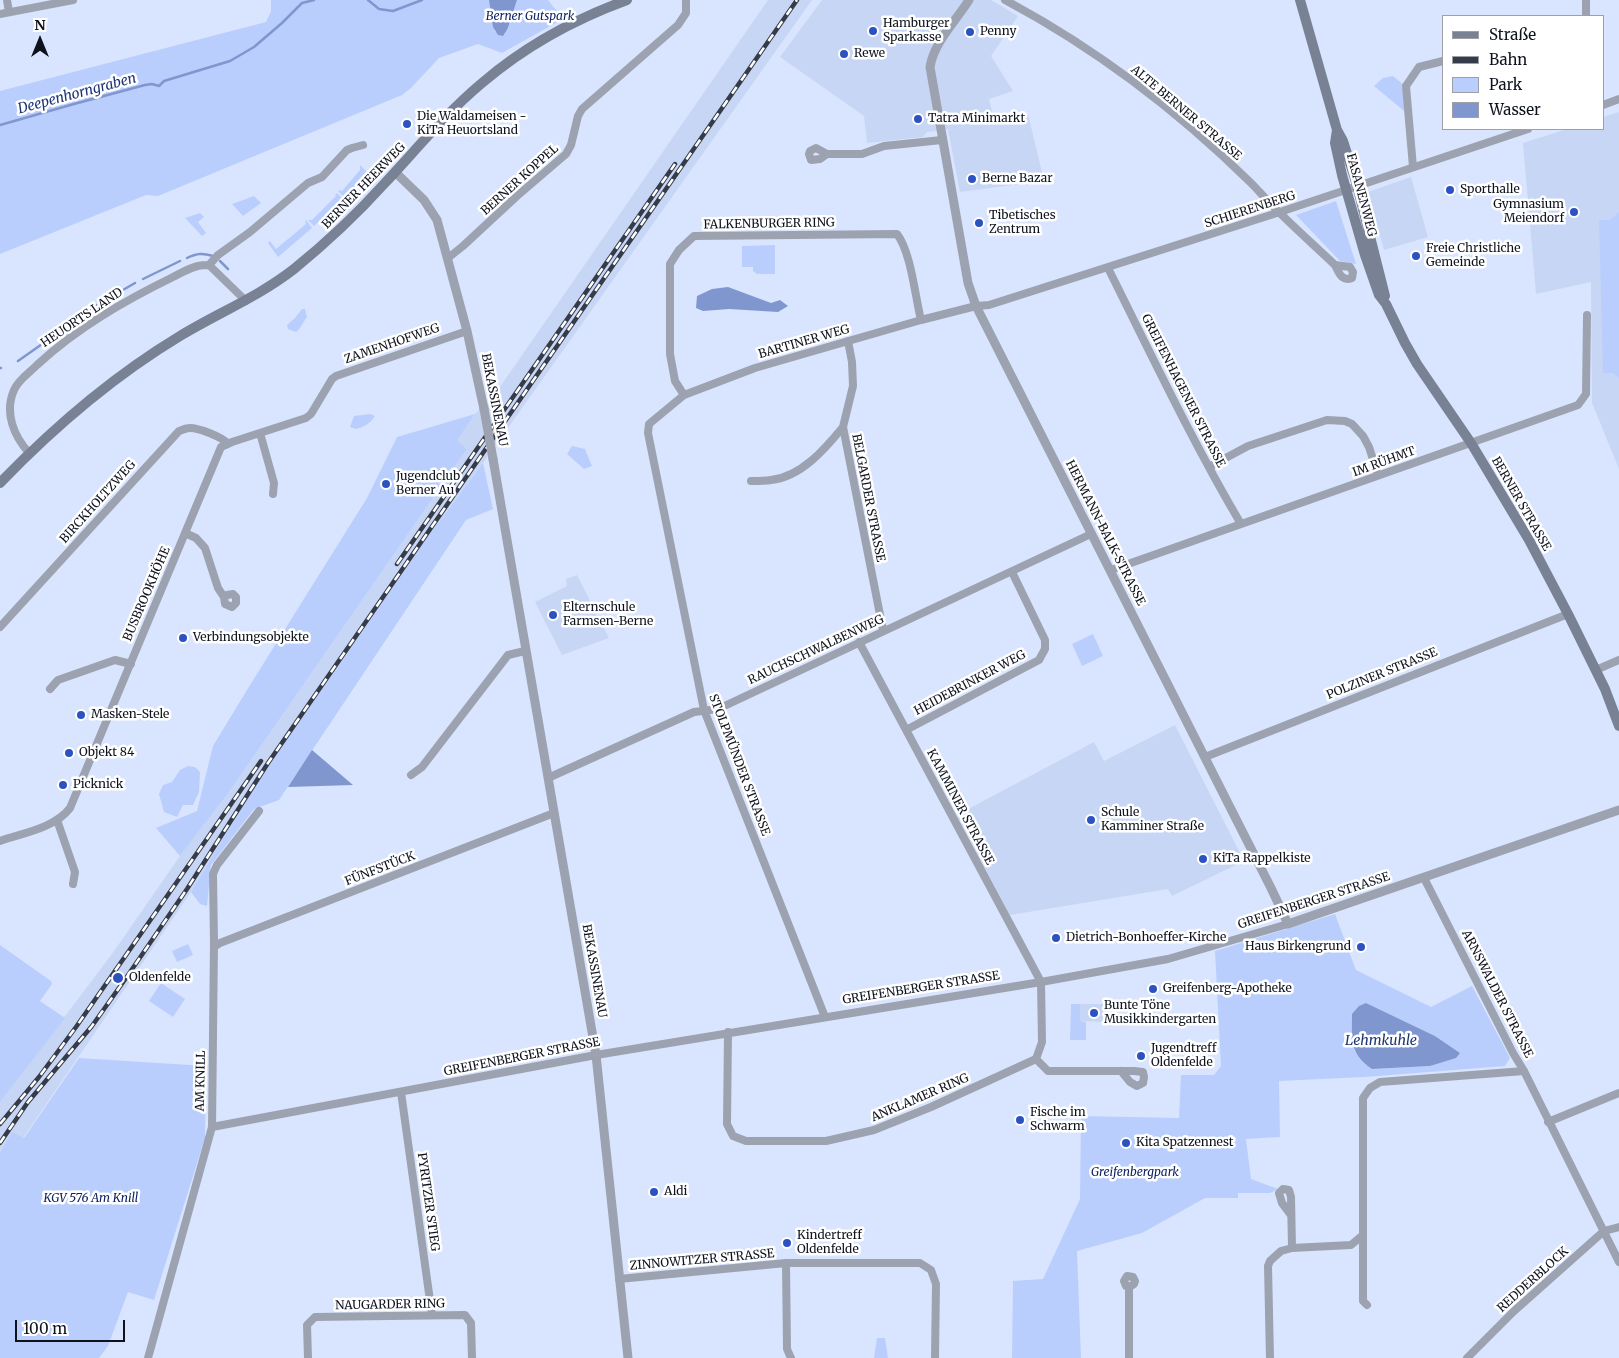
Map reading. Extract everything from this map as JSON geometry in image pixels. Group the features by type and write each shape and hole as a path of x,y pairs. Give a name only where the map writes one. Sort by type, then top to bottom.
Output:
{"main road":[{"name":"BERNER HEERWEG","path":"0,483 29,453 85,403 138,362 181,335 246,301 292,271 352,219 464,99 495,72 518,55 565,28 627,0"},
{"name":"FASANENWEG","path":"1300,0 1336,130 1337,154 1346,189 1373,265"},
{"name":"FASANENWEG","path":"1336,130 1343,141 1357,185 1373,265"},
{"name":"BERNER STRASSE","path":"1373,265 1386,304 1405,343 1417,364 1471,443 1520,525 1596,670 1619,726"}],"street":[{"path":"7,0 9,12"},
{"path":"0,14 73,0"},
{"name":"BERNER KOPPEL","path":"448,258 464,246 516,196 566,154 571,145 578,116 582,109 678,25 686,13 686,0"},
{"name":"HERMANN-BALK-STRASSE","path":"969,0 936,48 931,58 930,76 968,283 976,306 1111,570 1288,924"},
{"name":"ALTE BERNER STRASSE","path":"1004,0 1034,16 1104,60 1147,92 1252,183 1335,265"},
{"path":"1586,0 1586,15"},
{"path":"1413,167 1406,86 1419,67 1442,61"},
{"path":"1604,104 1619,99"},
{"name":"SCHIERENBERG","path":"976,306 989,305 1108,268 1525,130"},
{"path":"827,154 862,154 884,146 942,140"},
{"name":"HEUORTS LAND","path":"29,453 16,436 11,422 10,411 13,391 23,378 48,355 106,313 144,291 197,266 209,265 218,255 277,210 308,183 322,177 347,150 363,145"},
{"name":"BEKASSINENAU","path":"395,172 418,194 434,214 448,258 467,331 484,409 596,1055 628,1358"},
{"name":"FALKENBURGER RING","path":"684,395 675,381 670,354 670,264 679,250 694,236 897,234 906,252 920,320"},
{"path":"209,265 246,301"},
{"name":"GREIFENHAGENER STRASSE","path":"1108,268 1209,467 1241,524"},
{"name":"BARTINER WEG","path":"649,424 684,395 755,368 920,320 976,306"},
{"name":"IM RÜHMT","path":"1111,570 1578,405 1586,394 1587,315"},
{"name":"ZAMENHOFWEG","path":"227,443 306,418 311,414 332,379 336,376 467,331"},
{"name":"BELGARDER STRASSE","path":"848,341 852,362 853,386 843,427 883,630"},
{"path":"1209,467 1248,446 1327,420 1345,421 1352,424 1363,436 1370,449 1378,475"},
{"name":"STOLPMÜNDER STRASSE","path":"649,424 648,433 704,710 825,1017"},
{"path":"751,481 773,480 798,470 818,456 843,427"},
{"name":"BIRCKHOLTZWEG","path":"0,627 178,431 196,429 220,437 227,443"},
{"path":"260,433 274,483 273,494"},
{"name":"BUSBROOKHÖHE","path":"0,841 57,820 70,808 217,454 221,447 227,443"},
{"path":"185,533 202,543 218,588 224,597"},
{"name":"RAUCHSCHWALBENWEG","path":"548,778 694,712 718,709 1091,534"},
{"name":"HEIDEBRINKER WEG","path":"906,730 1039,660 1045,650 1045,640 1012,572"},
{"name":"POLZINER STRASSE","path":"1205,757 1568,614"},
{"name":"KAMMINER STRASSE","path":"859,642 1041,982"},
{"path":"411,776 422,767 508,656 525,651"},
{"path":"50,689 58,680 115,660 130,664"},
{"path":"1596,670 1619,660"},
{"name":"GREIFENBERGER STRASSE","path":"212,1127 596,1055 1041,982 1168,959 1288,924 1619,810"},
{"name":"AM KNILL","path":"148,1358 212,1127 214,869 258,811"},
{"name":"FÜNFSTÜCK","path":"214,947 220,943 554,813"},
{"path":"57,820 75,872 73,884"},
{"name":"ARNSWALDER STRASSE","path":"1424,878 1524,1071 1619,1262"},
{"path":"1041,982 1042,1042 1036,1059 1048,1071 1122,1072"},
{"name":"ANKLAMER RING","path":"728,1032 727,1124 734,1136 746,1140 826,1141 874,1130 931,1107 1036,1059"},
{"path":"1367,1304 1363,1301 1363,1098 1370,1088 1380,1082 1524,1071"},
{"name":"PYRITZER STIEG","path":"401,1092 432,1315"},
{"path":"1548,1122 1619,1092"},
{"path":"1291,1215 1292,1248"},
{"name":"REDDERBLOCK","path":"1467,1358 1513,1312 1604,1231 1619,1227"},
{"path":"1270,1358 1268,1266 1270,1260 1281,1251 1292,1248 1350,1245 1362,1235"},
{"name":"ZINNOWITZER STRASSE","path":"619,1279 786,1264 920,1263 926,1266 934,1276 936,1284 935,1358"},
{"name":"ZINNOWITZER STRASSE","path":"786,1264 787,1349 790,1358"},
{"path":"1129,1287 1129,1358"},
{"name":"NAUGARDER RING","path":"308,1358 307,1325 315,1317 432,1315 465,1315 471,1323 472,1358"}],"shaded area":[{"path":"768,0 812,0 483,463 407,565 329,680 261,774 191,892 23,1138 12,1133 0,1151 0,1102 112,954 180,856 229,792 467,449 456,440 475,414 493,397"},
{"path":"822,0 991,0 1018,16 991,56 1013,91 989,99 994,120 1028,114 1044,181 960,192 948,129 927,132 923,137 867,143 864,116 780,57"},
{"name":"Gymnasium Meiendorf","path":"1619,112 1619,469 1592,403 1591,282 1536,294 1523,143 1564,130 1604,130 1604,117"},
{"path":"1411,177 1428,237 1384,250 1368,192"},
{"path":"577,575 609,638 562,655 535,602 567,586 566,579"},
{"name":"Schule Kamminer Straße","path":"1175,725 1244,861 1172,896 1168,889 1010,915 957,815 1094,742 1104,761"},
{"name":"Bunte Töne Musikkindergarten","path":"1080,1004 1108,1004 1108,1022 1080,1021"}],"green space":[{"name":"Berner Gutspark","path":"271,0 489,0 495,32 508,29 517,0 548,0 563,19 502,53 478,44 439,58 402,95 158,196 146,195 0,254 0,91 266,22 271,11"},
{"path":"1393,76 1404,85 1404,111 1374,86 1383,78"},
{"path":"360,165 369,174 344,197 338,191 342,191 360,170"},
{"path":"337,193 343,199 314,226 308,220 312,220"},
{"path":"254,196 261,203 243,216 232,204"},
{"path":"1336,201 1356,264 1340,261 1296,215"},
{"path":"1619,212 1619,378 1613,373 1603,373 1599,220 1610,220"},
{"path":"200,213 204,217 198,222 206,233 202,236 185,218"},
{"path":"306,220 312,228 278,257 268,243 270,241 276,249 306,224"},
{"path":"775,245 775,274 757,274 753,271 753,267 742,267 742,246"},
{"path":"302,309 305,309 307,317 301,327 296,332 288,329 287,325"},
{"path":"370,414 375,416 367,425 356,429 350,427 354,416"},
{"path":"475,414 457,440 467,449 229,792 180,856 156,828 197,811 213,746 367,498 397,437"},
{"path":"572,446 585,449 592,466 584,469 567,454"},
{"path":"483,463 493,509 466,520 279,800 254,809 211,865 207,906 200,904 191,892 261,774 329,680 407,565"},
{"path":"1093,634 1103,656 1082,666 1072,644"},
{"path":"188,766 195,767 200,772 199,792 193,805 183,805 177,817 164,812 159,794 163,785 172,782 180,770"},
{"name":"Greifenbergpark","path":"1335,914 1356,970 1431,1007 1472,986 1510,1058 1505,1066 1365,1077 1279,1081 1280,1137 1246,1139 1251,1179 1278,1189 1270,1193 1238,1193 1238,1198 1205,1198 1142,1233 1077,1251 1081,1358 1012,1358 1013,1281 1043,1279 1080,1199 1081,1116 1179,1118 1181,1075 1214,1075 1221,1066 1215,951","holes":["1366,1003 1435,1036 1460,1053 1430,1066 1372,1069 1362,1062 1353,1046 1354,1030"]},
{"path":"188,944 193,955 177,962 172,951"},
{"path":"0,945 51,981 52,984 40,1001 65,1018 0,1102"},
{"path":"161,983 185,999 173,1017 149,1001"},
{"path":"1071,1004 1080,1004 1080,1021 1086,1022 1086,1040 1070,1040"},
{"name":"KGV 576 Am Knill","path":"79,1058 206,1066 205,1138 154,1300 128,1292 108,1346 99,1358 0,1358 0,1152 12,1132 24,1138"},
{"path":"877,1338 885,1338 888,1358 874,1358"}],"water":[{"path":"489,0 517,0 508,28 503,36 498,35 493,27"},
{"path":"728,287 771,303 780,300 788,306 778,312 729,309 703,311 696,308 697,296 712,289"},
{"path":"312,750 353,785 288,787"},
{"name":"Lehmkuhle","path":"1366,1003 1435,1036 1460,1053 1456,1058 1430,1066 1372,1069 1359,1058 1352,1038 1352,1014 1359,1006"}],"waterway":[{"name":"Deepenhorngraben","path":"0,125 145,85 159,86 164,81 230,61 254,47 302,3 314,0"},
{"name":"Deepenhorngraben","path":"368,0 379,9 393,11 422,0"},
{"path":"187,258 200,254 213,256"},
{"path":"143,279 180,261"},
{"path":"220,261 228,269"},
{"path":"104,301 135,283"},
{"path":"69,324 96,305"},
{"path":"18,361 62,330"}],"railway":[{"path":"0,1143 28,1102 92,1026 126,978 187,889 268,763 797,0"},
{"path":"397,564 675,164"},
{"path":"0,1124 39,1077 76,1027 261,761"}],"place":[{"name":"Hamburger Sparkasse","path":"873,31"},
{"name":"Penny","path":"970,32"},
{"name":"Rewe","path":"844,54"},
{"name":"Tatra Minimarkt","path":"918,119"},
{"name":"Die Waldameisen - KiTa Heuortsland","path":"407,124"},
{"name":"Berne Bazar","path":"972,179"},
{"name":"Sporthalle","path":"1450,190"},
{"name":"Gymnasium Meiendorf","path":"1574,212"},
{"name":"Tibetisches Zentrum","path":"979,223"},
{"name":"Freie Christliche Gemeinde","path":"1416,256"},
{"name":"Jugendclub Berner Au","path":"386,484"},
{"name":"Elternschule Farmsen-Berne","path":"553,615"},
{"name":"Verbindungsobjekte","path":"183,638"},
{"name":"Masken-Stele","path":"81,715"},
{"name":"Objekt 84","path":"69,753"},
{"name":"Picknick","path":"63,785"},
{"name":"Schule Kamminer Straße","path":"1091,820"},
{"name":"KiTa Rappelkiste","path":"1203,859"},
{"name":"Dietrich-Bonhoeffer-Kirche","path":"1056,938"},
{"name":"Haus Birkengrund","path":"1361,947"},
{"name":"Oldenfelde","path":"118,978"},
{"name":"Greifenberg-Apotheke","path":"1153,989"},
{"name":"Bunte Töne Musikkindergarten","path":"1094,1013"},
{"name":"Jugendtreff Oldenfelde","path":"1141,1056"},
{"name":"Fische im Schwarm","path":"1020,1120"},
{"name":"Kita Spatzennest","path":"1126,1143"},
{"name":"Aldi","path":"654,1192"},
{"name":"Kindertreff Oldenfelde","path":"787,1243"}]}
